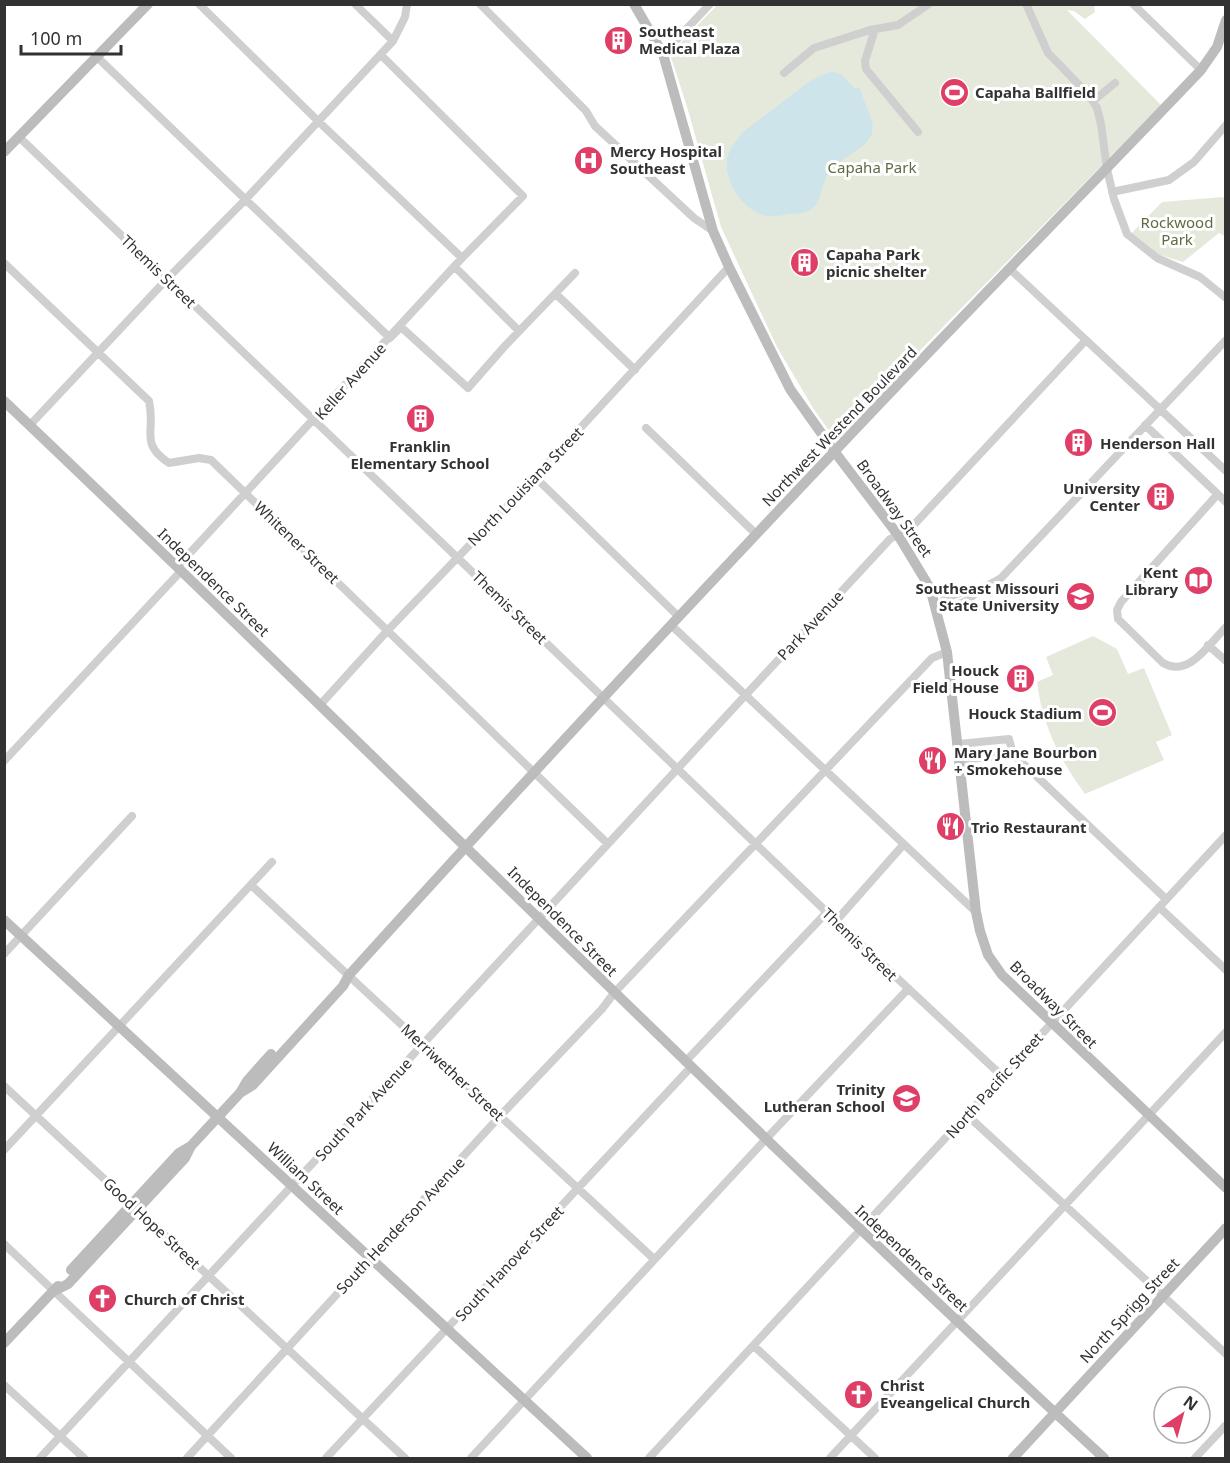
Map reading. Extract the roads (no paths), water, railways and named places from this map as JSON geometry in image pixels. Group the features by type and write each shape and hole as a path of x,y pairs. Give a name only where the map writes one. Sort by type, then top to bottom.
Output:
{"street":[{"path":"4,152 148,4"},
{"path":"199,4 462,258"},
{"path":"355,4 393,41"},
{"path":"30,425 381,55 393,41 405,17 406,4"},
{"path":"480,4 586,111 595,126 694,218 713,231"},
{"name":"Broadway Street","path":"634,4 663,54 713,231 790,389 898,535 922,572 937,606 947,652 959,744 976,912 988,955 1002,975 1050,1023 1226,1188"},
{"path":"663,54 710,4"},
{"path":"784,73 814,48 875,29 898,25 929,4"},
{"path":"1026,4 1048,53 1089,94 1097,108 1112,192 1127,234 1157,258 1200,277 1226,298"},
{"path":"1133,4 1201,70"},
{"name":"Northwest Westend Boulevard","path":"4,1343 54,1291 68,1284 134,1206 185,1158 191,1146 240,1093 247,1081 338,982 349,975 533,772 834,451 1201,70 1217,47 1226,20"},
{"path":"875,29 865,61 866,69 918,132"},
{"name":"Keller Avenue","path":"4,761 179,569 245,492 462,258 523,196 381,55"},
{"path":"97,57 390,338 401,327 468,388 575,273"},
{"path":"1093,101 1115,82"},
{"path":"1112,192 1169,180 1194,162 1226,125"},
{"name":"Themis Street","path":"19,137 836,921 1002,1076"},
{"name":"Whitener Street","path":"4,263 149,400 152,415 149,444 157,455 169,463 199,458 211,460 608,844"},
{"path":"455,267 519,331"},
{"name":"North Louisiana Street","path":"321,705 388,630 535,477 729,267"},
{"path":"1010,269 1226,471"},
{"path":"556,294 635,370"},
{"name":"Park Avenue","path":"538,917 890,539 910,529 1086,340"},
{"path":"937,606 945,598 968,591 976,592 1001,578 1226,340"},
{"name":"Independence Street","path":"4,401 321,705 765,1140 1104,1458"},
{"path":"1145,425 1226,502"},
{"path":"645,428 756,534"},
{"path":"535,477 745,696 976,912"},
{"path":"1217,495 1153,565 1121,602 1117,610 1118,619 1163,663 1171,667 1184,666 1198,657 1226,627"},
{"path":"1208,645 1226,661"},
{"name":"South Henderson Avenue","path":"186,1458 500,1116 602,1009 614,993 932,658 947,652"},
{"path":"959,744 1009,739 1013,754 1166,899"},
{"path":"961,760 1013,754"},
{"path":"4,954 132,816"},
{"name":"North Pacific Street","path":"650,1458 1226,835"},
{"path":"836,921 904,844"},
{"path":"4,1150 272,862"},
{"name":"Merriwether Street","path":"251,885 654,1259"},
{"path":"1159,907 1226,970"},
{"name":"South Hanover Street","path":"326,1458 578,1188 827,912"},
{"name":"South Park Avenue","path":"40,1458 423,1045 538,917"},
{"name":"William Street","path":"4,920 587,1458"},
{"path":"471,1458 908,989"},
{"path":"830,1458 1226,1032"},
{"name":"Good Hope Street","path":"4,1086 405,1458"},
{"path":"967,1115 1226,1354"},
{"name":"North Sprigg Street","path":"1013,1458 1226,1228"},
{"path":"4,1244 231,1458"},
{"path":"754,1346 875,1458"},
{"path":"4,1385 84,1458"},
{"path":"1195,1458 1226,1425"}],"water":[{"path":"832,71 842,75 854,88 859,88 862,92 872,124 872,133 868,140 832,168 825,178 817,203 808,211 767,216 751,209 737,195 729,177 727,160 731,149 743,132 810,81"}],"place":[{"name":"Southeast Medical Plaza","path":"618,40"},
{"name":"Capaha Ballfield","path":"954,92"},
{"name":"Mercy Hospital Southeast","path":"589,160"},
{"name":"Capaha Park picnic shelter","path":"805,263"},
{"name":"Franklin Elementary School","path":"420,419"},
{"name":"Henderson Hall","path":"1079,443"},
{"name":"University Center","path":"1161,497"},
{"name":"Kent Library","path":"1199,581"},
{"name":"Southeast Missouri State University","path":"1080,597"},
{"name":"Houck Field House","path":"1020,679"},
{"name":"Houck Stadium","path":"1103,713"},
{"name":"Mary Jane Bourbon + Smokehouse","path":"933,761"},
{"name":"Trio Restaurant","path":"950,827"},
{"name":"Trinity Lutheran School","path":"906,1098"},
{"name":"Church of Christ","path":"103,1299"},
{"name":"Christ Eveangelical Church","path":"859,1394"}],"park label":[{"name":"Capaha Park","path":"872,167"},
{"name":"Rockwood Park","path":"1177,230"}]}
